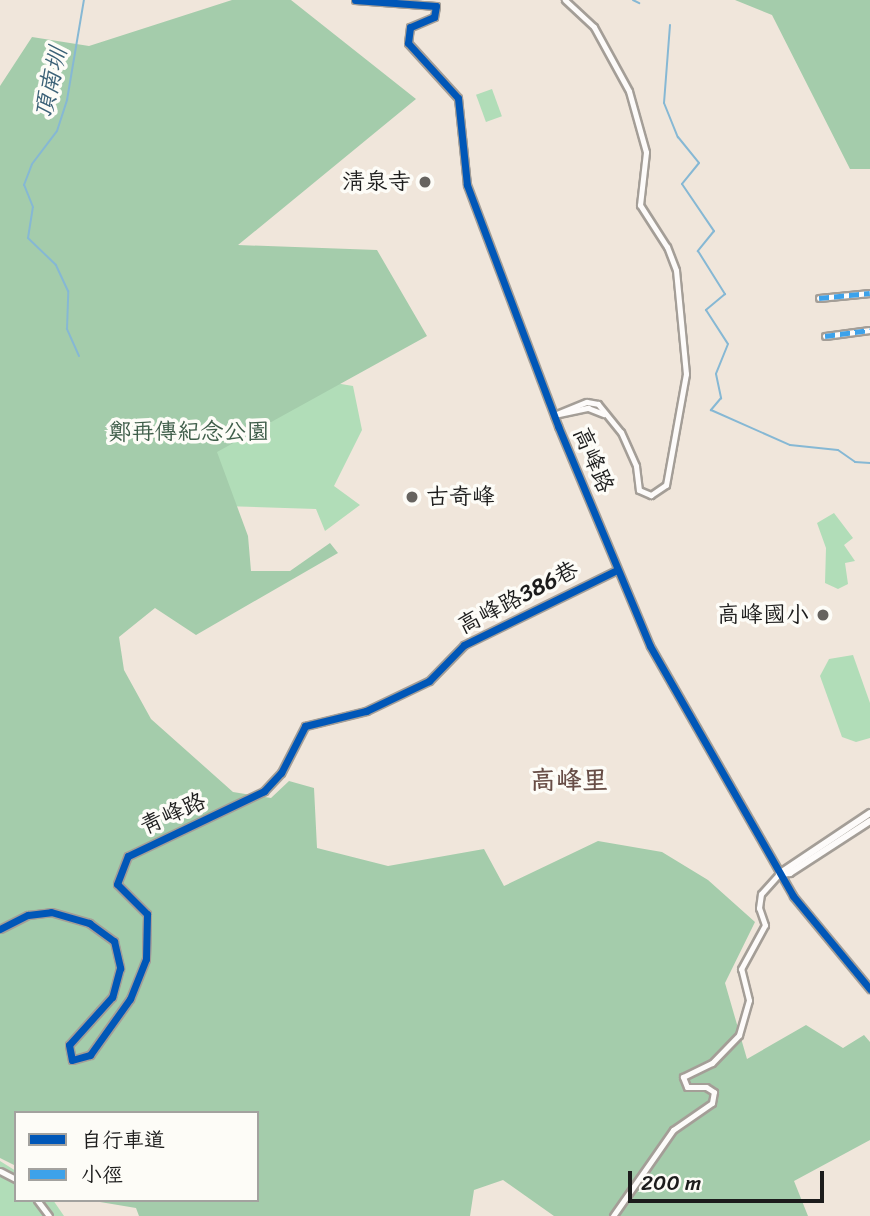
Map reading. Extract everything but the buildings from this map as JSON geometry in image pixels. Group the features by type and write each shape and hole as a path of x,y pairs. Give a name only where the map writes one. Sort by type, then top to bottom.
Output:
{"street":[{"name":"高峰路","path":"355,0 436,6 434,17 410,27 408,43 458,97 467,185 554,415 617,570 655,655 779,874 827,942 870,989"},
{"path":"554,415 588,408 611,418 636,466 639,491 651,495 666,485 686,374 676,270 667,247 640,205 646,152 629,91 594,27 565,0"},
{"path":"819,298 870,293"},
{"path":"825,336 870,330"},
{"name":"高峰路386巷","path":"244,803 281,773 305,726 366,712 429,681 464,645 617,570"},
{"name":"青峰路","path":"0,929 28,915 51,912 89,923 114,941 120,968 112,997 68,1050 72,1060 90,1055 130,999 146,959 147,914 117,884 128,856 244,803"},
{"path":"613,1216 673,1129 712,1103 714,1092 706,1087 687,1087 683,1077 712,1063 740,1035 749,1000 741,969 765,925 759,908 761,894 779,874 870,813"},
{"path":"779,874 790,873 870,821"}],"green space":[{"path":"232,0 291,0 416,99 238,245 377,250 427,336 217,452 248,536 251,571 290,571 330,543 338,553 196,635 155,608 119,637 124,670 151,719 233,792 271,798 289,781 314,788 317,848 388,866 484,849 504,886 598,841 662,852 708,880 755,922 725,983 747,1059 806,1025 843,1048 864,1035 870,1042 870,1140 794,1181 808,1216 554,1216 503,1180 474,1190 470,1216 139,1216 136,1208 100,1202 259,1202 259,1111 14,1111 14,1165 0,1158 0,86 32,37 89,46"},
{"path":"735,0 870,0 870,169 850,169 772,15"},
{"path":"492,89 502,116 486,122 476,95"},
{"name":"鄭再傳紀念公園","path":"185,358 353,386 362,430 334,486 360,505 325,531 316,509 127,503"},
{"path":"834,513 853,538 844,545 855,561 845,563 848,584 838,589 825,583 826,548 817,523"},
{"path":"853,655 870,703 870,738 856,742 842,737 820,676 829,659"},
{"path":"0,1161 14,1170 14,1202 54,1202 64,1216 0,1216"}],"waterway":[{"name":"頂南圳","path":"79,356 67,329 68,291 56,265 28,238 33,207 24,185 32,164 57,131 67,100 84,0"},
{"path":"633,0 639,3"},
{"path":"670,25 664,103 678,137 699,163 682,184 714,231 698,251 725,294 706,310 728,344 716,374 721,398 711,410 790,445 838,450 855,462 870,463"}],"marked path":[{"path":"819,298 870,293"},
{"path":"825,336 870,330"}],"cycle path":[{"path":"355,0 436,6 434,17 410,27 408,43 458,98 467,185 558,426 650,646 793,896 870,989"},
{"path":"0,929 28,915 51,912 89,923 114,941 120,968 112,997 69,1045 72,1060 90,1055 130,999 146,959 147,914 117,884 128,856 264,791 281,773 305,726 366,711 429,681 464,645 617,570"}],"place":[{"name":"清泉寺","path":"425,182"},
{"name":"古奇峰","path":"412,497"},
{"name":"高峰國小","path":"823,615"}],"district":[{"name":"高峰里","path":"569,781"}]}
